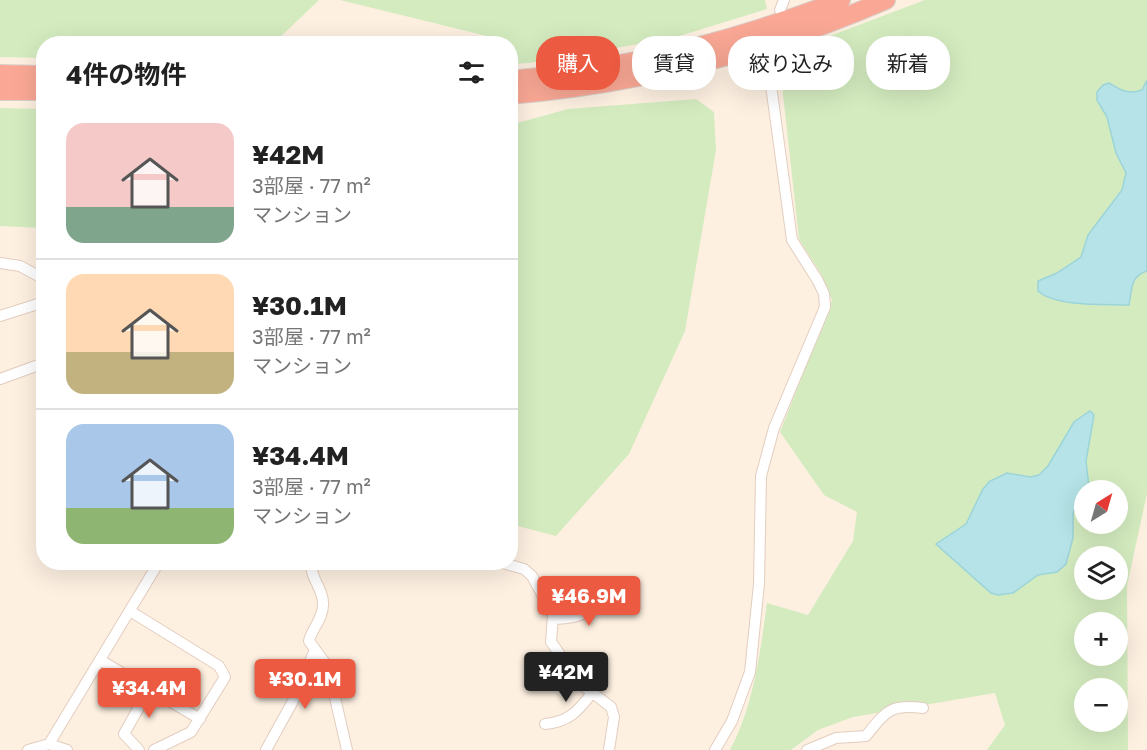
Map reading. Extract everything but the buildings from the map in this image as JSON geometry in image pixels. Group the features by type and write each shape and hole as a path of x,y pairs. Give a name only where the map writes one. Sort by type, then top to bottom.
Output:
{"highway":[{"path":"518,79 660,56 736,36 841,0"},
{"path":"518,94 664,73 777,42 886,0"},
{"path":"0,74 36,75"},
{"path":"0,91 36,91"}],"street":[{"path":"715,750 732,721 750,672 759,584 761,476 774,428 825,307 824,294 818,281 792,240 772,90"},
{"path":"0,263 20,266 36,275"},
{"path":"0,316 36,305"},
{"path":"0,379 36,366"},
{"path":"518,567 532,576 553,619 551,642 581,684 611,707 614,717 609,750"},
{"path":"49,744 154,570"},
{"path":"310,570 323,598 323,607 309,641 328,667 347,750"},
{"path":"553,619 574,619 589,611 608,594"},
{"path":"130,611 219,666 225,677 191,732 154,750"},
{"path":"266,750 293,701 315,652"},
{"path":"100,660 200,719"},
{"path":"139,750 124,734 150,690"},
{"path":"545,724 557,723 574,715 592,693"},
{"path":"807,750 836,738 866,736 886,711 901,705 923,708"},
{"path":"28,750 49,744 67,750"}],"green space":[{"path":"0,0 319,0 281,36 36,36 36,58 0,57"},
{"path":"340,0 765,0 767,9 679,36 632,36 632,45 620,47 620,36 536,36 536,62 529,63 518,64 518,36 487,36"},
{"path":"925,0 1147,0 1147,493 1128,581 1128,546 1074,546 1074,600 1127,600 1127,612 1074,612 1074,666 1127,666 1128,678 1074,678 1074,732 1128,732 1128,750 987,750 1005,725 995,693 853,717 818,730 791,750 730,750 750,697 759,660 767,603 808,615 853,541 857,512 824,495 780,432 832,300 821,274 799,239 783,90 854,90 854,36 830,36"},
{"path":"696,99 714,112 716,150 685,331 629,454 556,536 518,526 518,123 568,109"},
{"path":"0,108 36,109 36,228 0,226"}],"water":[{"path":"1147,80 1147,271 1137,276 1129,305 1081,304 1046,296 1038,291 1038,281 1057,273 1081,257 1088,235 1122,190 1126,173 1116,153 1107,117 1097,100 1097,92 1103,85 1109,83 1125,91 1142,90"},
{"path":"1090,411 1094,415 1086,461 1088,480 1074,480 1073,538 1066,564 1057,572 1038,575 1013,593 998,595 991,593 936,544 966,524 983,489 990,481 1007,473 1030,477 1039,475 1048,466 1074,422"}]}
